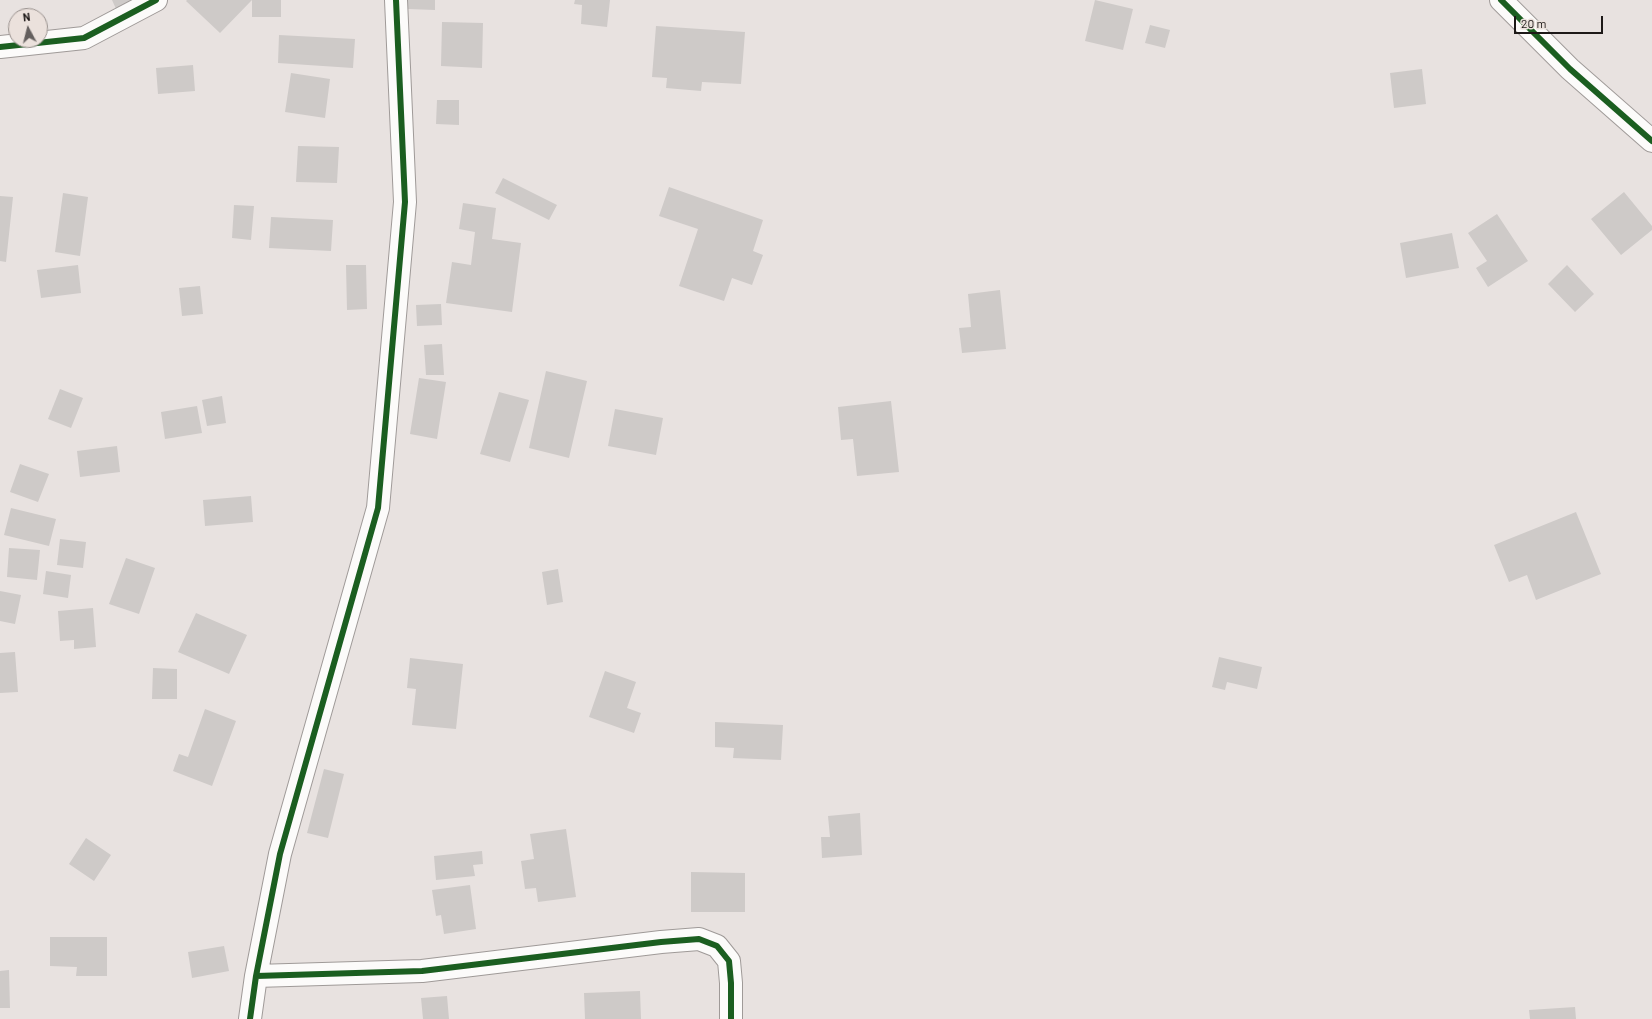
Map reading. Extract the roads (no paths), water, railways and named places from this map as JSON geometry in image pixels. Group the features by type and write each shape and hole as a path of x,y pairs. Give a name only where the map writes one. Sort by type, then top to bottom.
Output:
{"street":[{"path":"0,47 84,38 156,0"},
{"path":"250,1019 256,976 280,854 378,508 405,202 396,0"},
{"path":"1501,0 1570,69 1652,140"},
{"path":"256,976 422,971 660,942 699,939 717,946 729,961 731,983 731,1019"}]}
